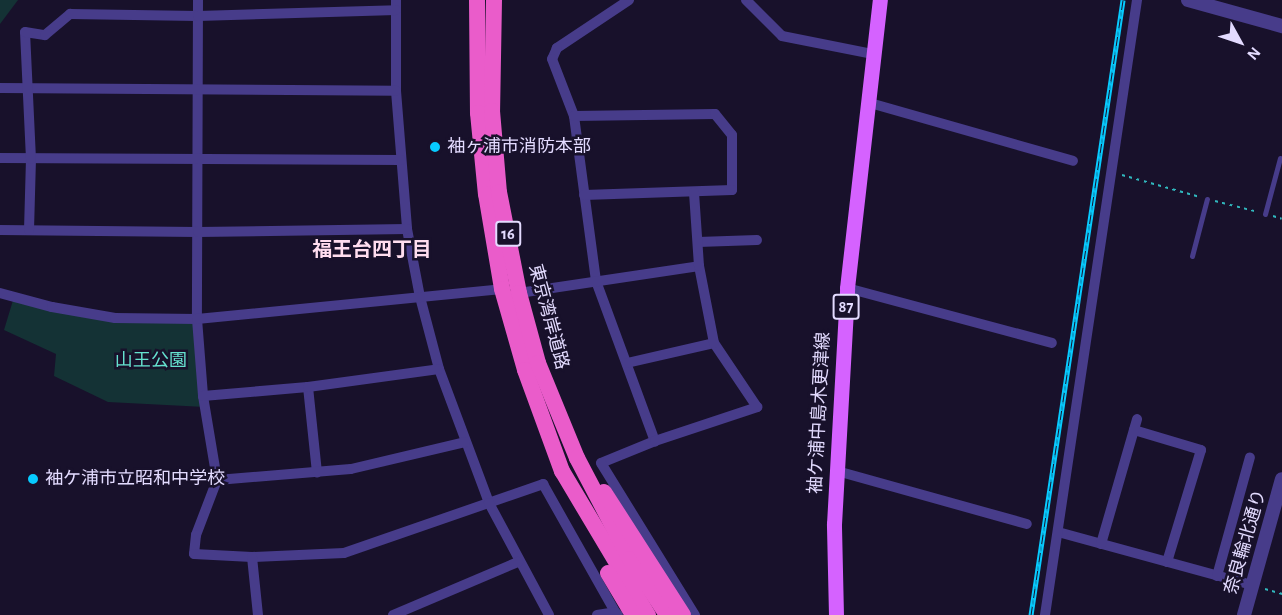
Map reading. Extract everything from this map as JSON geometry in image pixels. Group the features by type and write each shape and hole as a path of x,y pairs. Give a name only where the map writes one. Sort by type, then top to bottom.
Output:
{"highway":[{"name":"東京湾岸道路","path":"477,0 478,112 486,194 511,291 577,458 630,559 667,615"},
{"name":"東京湾岸道路","path":"494,0 492,111 511,291 525,370 562,471 648,615"},
{"name":"16","path":"577,458 615,505 641,553 683,615"},
{"name":"16","path":"562,471 582,528 633,615"}],"main road":[{"name":"袖ケ浦中島木更津線","path":"836,615 834,524 847,288 880,0"}],"street":[{"path":"198,0 197,319 203,396 217,480 196,535 194,554 252,557 344,553 543,484 616,613 597,615"},
{"path":"629,0 557,48 552,59 574,116 596,281 655,441"},
{"path":"746,0 782,36 873,54"},
{"path":"1045,615 1113,173 1137,0"},
{"path":"1188,0 1282,26"},
{"path":"29,230 31,159 25,33 45,34 70,14 198,16 396,5 396,91 401,160 407,229 420,297 439,369 489,503 518,562 549,615"},
{"path":"0,88 396,91"},
{"path":"870,103 1072,160"},
{"path":"574,116 715,114 732,135 732,190 584,195"},
{"path":"0,158 401,160"},
{"path":"694,192 699,266 714,343 757,407 655,441 601,463 695,615"},
{"path":"0,230 198,232 407,229"},
{"path":"698,242 757,240"},
{"path":"0,293 52,307 115,318 197,319 420,297 511,291 699,266"},
{"path":"847,288 1052,343"},
{"path":"627,363 714,343"},
{"path":"203,396 308,387 439,369"},
{"path":"308,387 317,473"},
{"path":"1101,544 1135,424 1201,450 1167,562"},
{"path":"217,480 351,469 465,442"},
{"path":"1217,576 1250,457"},
{"path":"837,471 1027,524"},
{"name":"奈良輪北通り","path":"1244,615 1282,479"},
{"path":"1058,532 1252,585"},
{"path":"252,557 258,615"},
{"path":"393,615 518,562"}],"lane":[{"path":"1265,214 1280,158"},
{"path":"1192,256 1207,199"}],"path":[{"path":"1113,173 1282,219"},
{"path":"1252,585 1282,594"}],"green space":[{"path":"0,0 18,0 0,24"},
{"name":"山王公園","path":"14,297 115,318 197,319 205,407 108,402 54,376 56,354 4,330"}],"railway":[{"path":"1031,615 1123,0"}],"place":[{"name":"袖ヶ浦市消防本部","path":"435,147"},
{"name":"袖ケ浦市立昭和中学校","path":"33,479"}],"district":[{"name":"福王台四丁目","path":"372,250"}]}
